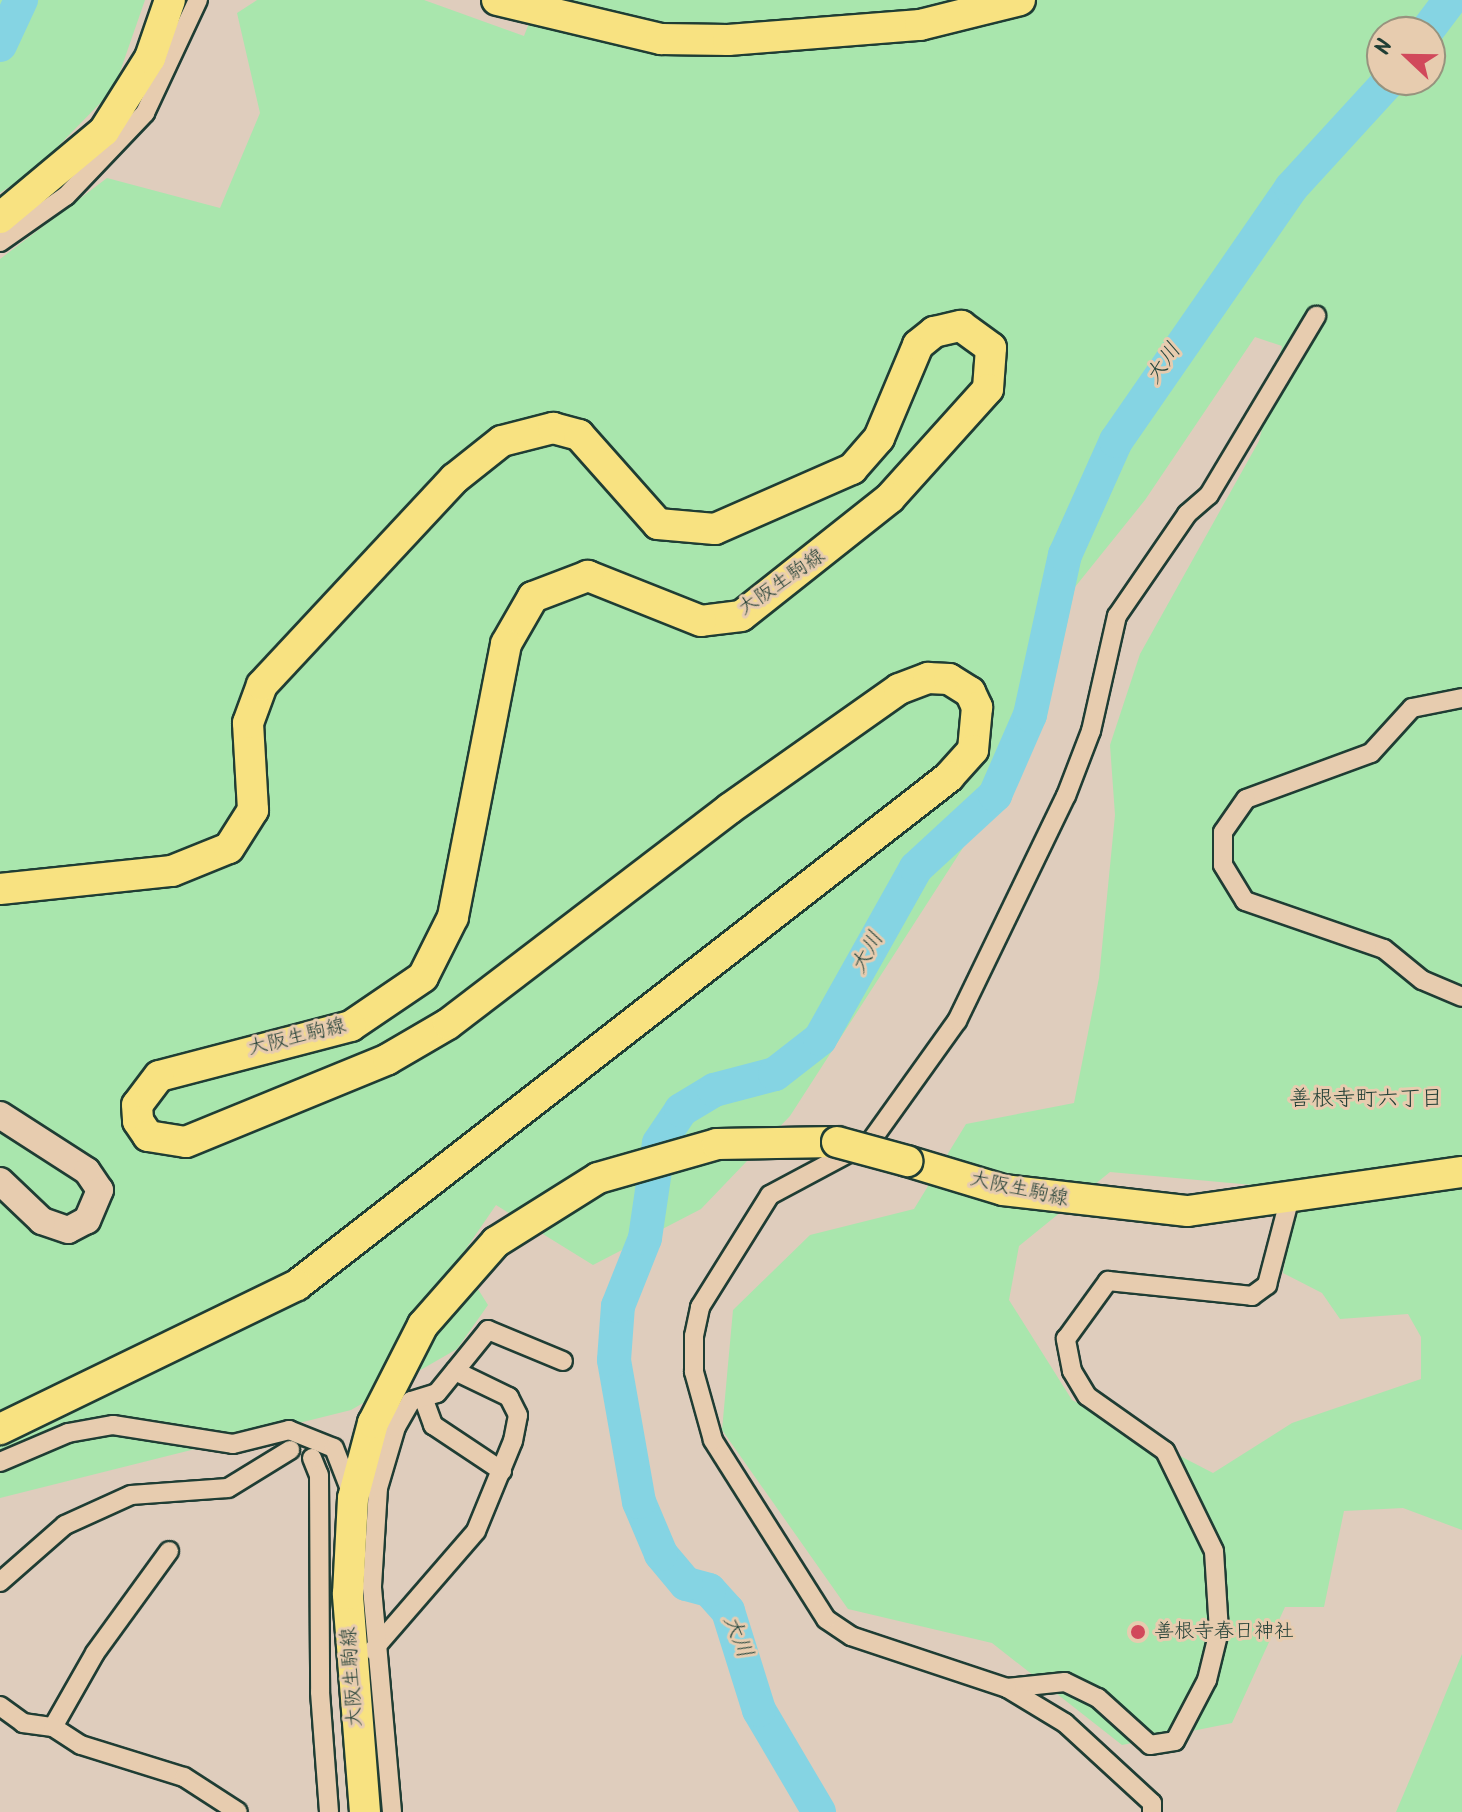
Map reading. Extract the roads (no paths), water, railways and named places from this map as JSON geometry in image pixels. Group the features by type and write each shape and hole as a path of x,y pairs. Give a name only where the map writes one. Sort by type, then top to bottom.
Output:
{"main road":[{"path":"0,218 104,131 150,58 170,0"},
{"path":"497,0 661,39 728,40 920,25 1020,0"},
{"name":"大阪生駒線","path":"0,889 172,871 229,848 253,810 248,723 262,685 454,479 502,441 553,428 595,446 658,524 715,529 852,469 879,438 918,345 934,332 961,326 991,348 988,389 890,498 741,616 701,621 608,581 565,579 533,597 512,629 453,917 423,977 351,1026 159,1076 146,1086 138,1121 148,1136 186,1142 388,1059 448,1024 729,809 899,689 928,678 949,679 970,692 979,730 973,750 735,948 297,1285 0,1429"},
{"path":"0,1115 87,1171 100,1190 87,1220 68,1230 42,1221 0,1181"},
{"name":"大阪生駒線","path":"365,1812 348,1594 353,1498 373,1423 423,1325 496,1242 598,1178 717,1144 837,1142 1075,1203 1188,1211 1289,1201 1462,1172"}],"street":[{"path":"0,242 66,196 145,113 198,0"},
{"path":"1152,1812 1152,1803 1075,1731 1007,1688 851,1636 807,1599 713,1440 694,1372 700,1307 770,1195 871,1141 957,1021 1066,796 1091,731 1104,649 1117,616 1187,514 1209,495 1316,316"},
{"path":"1462,698 1412,708 1371,753 1246,799 1223,832 1223,865 1245,901 1384,949 1422,980 1462,997"},
{"path":"1007,1688 1065,1682 1098,1698 1150,1745 1175,1741 1207,1680 1219,1631 1214,1551 1165,1451 1087,1396 1072,1371 1066,1339 1108,1281 1252,1296 1267,1285 1289,1201"},
{"path":"392,1812 372,1651 378,1488 402,1411 424,1400 455,1371 488,1330 563,1361"},
{"path":"372,1651 476,1531 502,1471 518,1415 509,1397 455,1371"},
{"path":"424,1400 433,1425 502,1471"},
{"path":"0,1462 68,1433 113,1425 233,1444 289,1430 334,1448 353,1498"},
{"path":"0,1582 65,1525 131,1495 228,1488 290,1450"},
{"path":"312,1458 319,1475 320,1674 329,1812"},
{"path":"53,1727 68,1713 95,1653 169,1551"},
{"path":"320,1674 339,1665"},
{"path":"0,1706 23,1723 53,1727 81,1745 184,1777 238,1812"}],"waterway":[{"path":"0,45 21,0"},
{"name":"大川","path":"1438,16 1450,0"},
{"name":"大川","path":"819,1812 759,1710 728,1611 709,1590 686,1584 661,1554 639,1502 614,1360 618,1306 645,1238 659,1143 681,1110 714,1090 775,1074 820,1039 916,868 995,795 1030,715 1065,555 1116,441 1291,188 1375,96"}],"place":[{"name":"善根寺春日神社","path":"1138,1632"}],"district":[{"name":"善根寺町六丁目","path":"1366,1100"}]}
